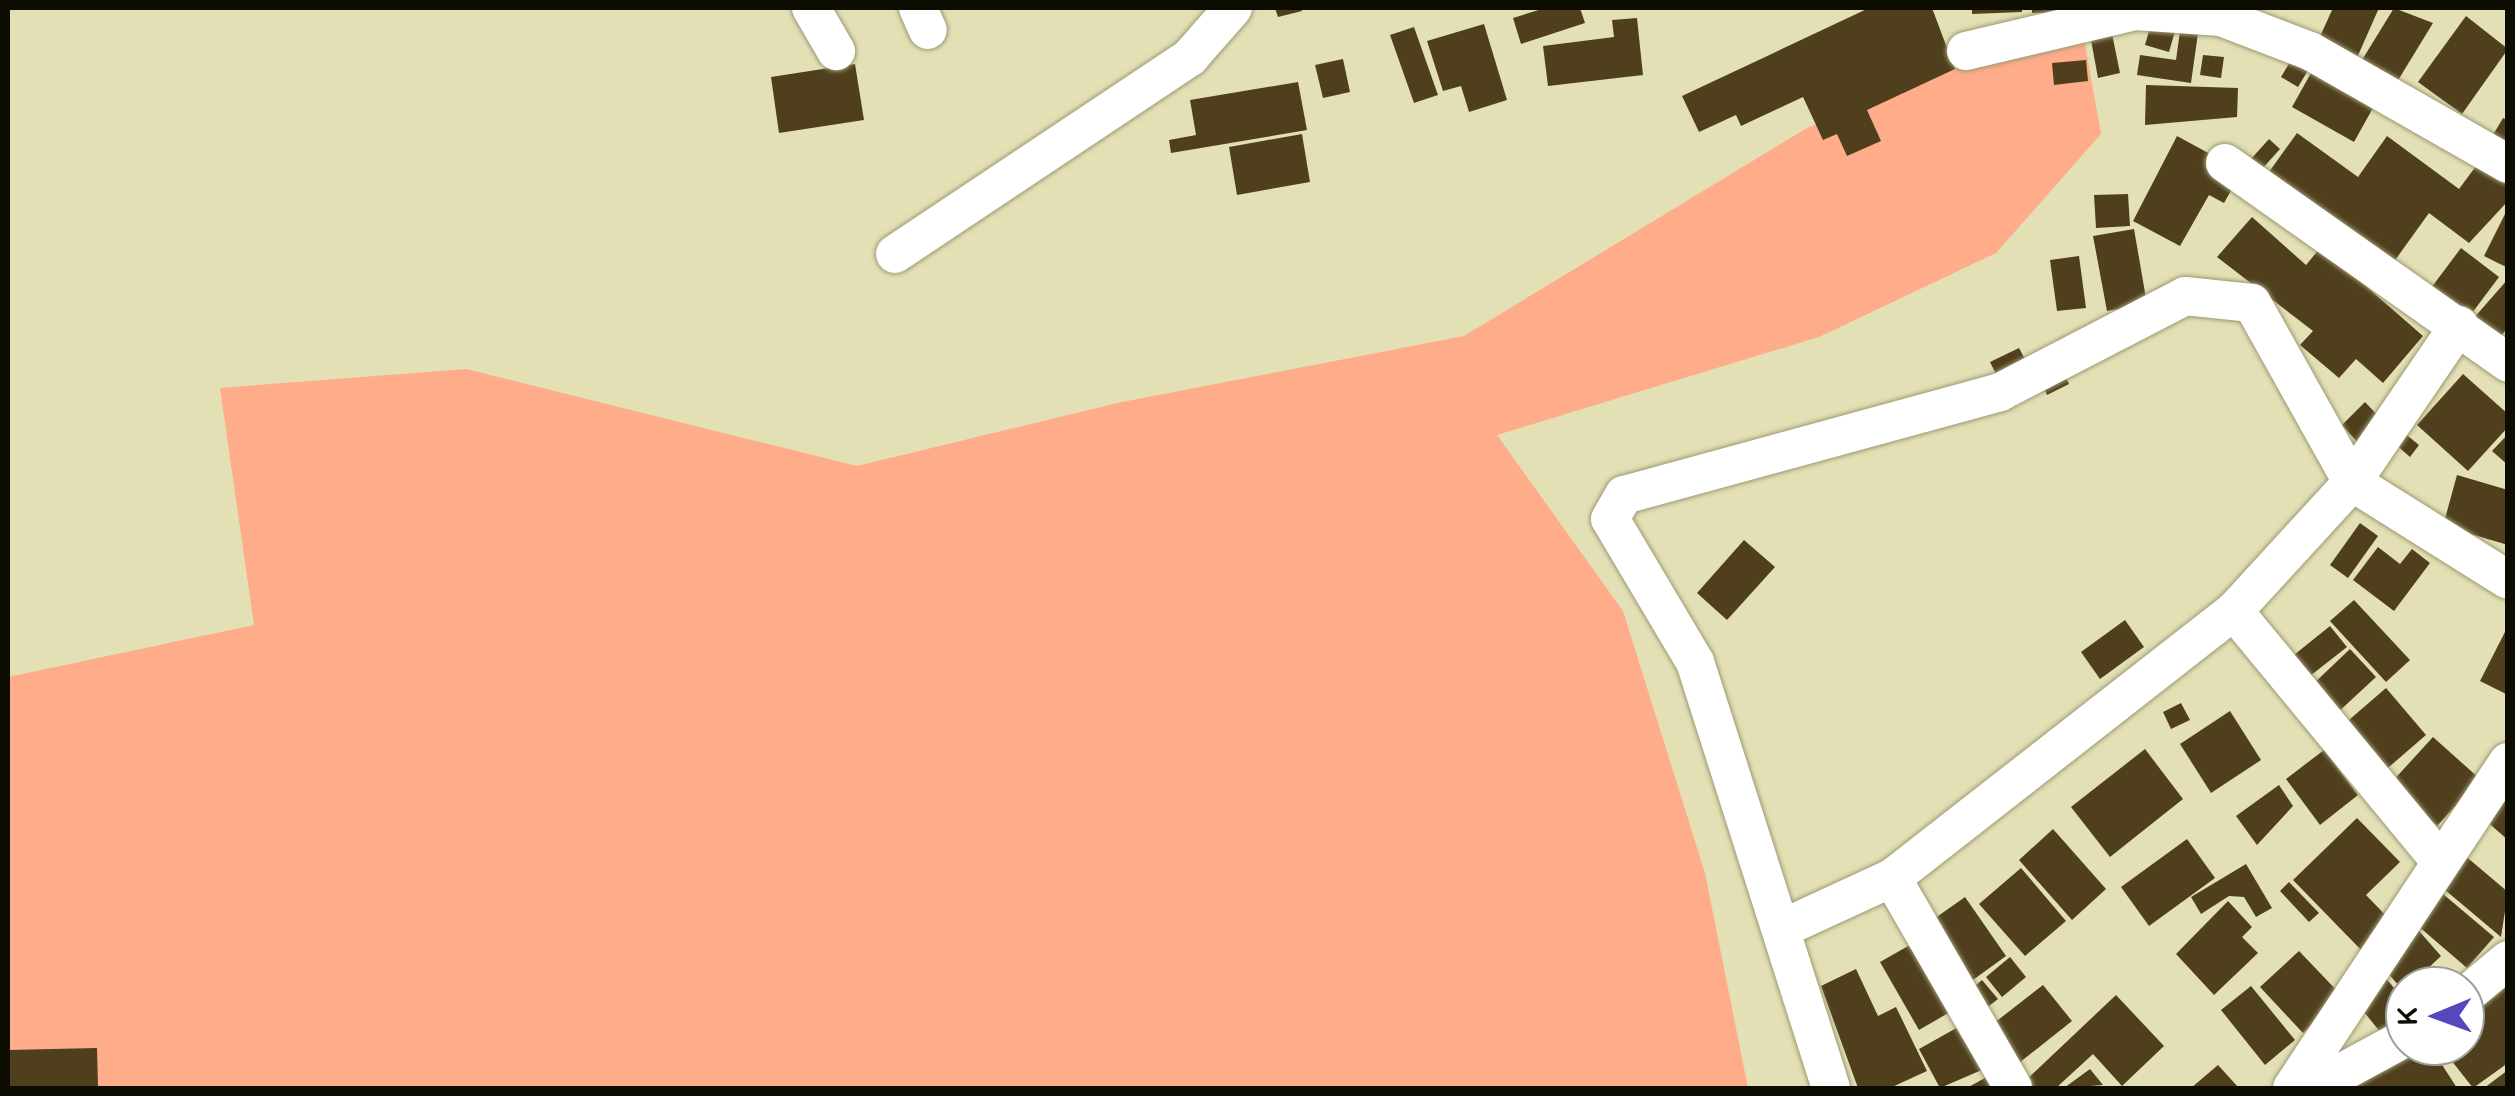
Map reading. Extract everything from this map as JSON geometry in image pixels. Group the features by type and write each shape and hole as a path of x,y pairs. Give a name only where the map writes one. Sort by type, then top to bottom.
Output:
{"street":[{"path":"811,8 836,52"},
{"path":"895,254 1190,57 1232,8"},
{"path":"1966,51 2135,11 2220,17 2310,50 2508,164"},
{"path":"2225,163 2508,363"},
{"path":"1832,1088 1695,662 1610,520 1624,495 2000,392 2185,296 2252,303 2352,482 2508,580"},
{"path":"1781,929 1892,878 2234,611 2352,482 2459,325"},
{"path":"2234,611 2438,857"},
{"path":"2292,1088 2438,857 2508,762"},
{"path":"1892,878 2013,1088"},
{"path":"2485,979 2508,960"},
{"path":"2313,1088 2385,1049"}],"shaded area":[{"path":"2080,16 2101,134 1996,253 1819,337 1497,435 1623,611 1705,873 1748,1088 8,1088 8,677 254,625 220,388 466,369 857,466 1122,402 1464,336 1807,128"}],"building":[{"path":"1275,8 1301,8 1302,11 1278,17"},
{"path":"1545,8 1580,8 1585,23 1521,44 1513,18"},
{"path":"1869,8 1932,8 1955,69 1867,110 1881,141 1847,156 1837,134 1823,140 1803,97 1741,126 1736,115 1699,132 1682,96"},
{"path":"1972,8 2022,8 2022,12 1972,14"},
{"path":"2032,8 2076,8 2076,12 2032,13"},
{"path":"2333,8 2379,8 2356,60 2317,43"},
{"path":"2394,8 2433,23 2397,82 2362,60"},
{"path":"2466,16 2508,49 2462,114 2418,82"},
{"path":"2153,17 2177,24 2169,52 2145,45"},
{"path":"2182,17 2200,19 2191,83 2137,75 2140,55 2176,60"},
{"path":"1637,18 1643,75 1548,86 1543,46 1614,37 1612,20"},
{"path":"1484,24 1507,100 1469,112 1461,86 1443,91 1427,41"},
{"path":"2110,24 2120,73 2098,78 2089,29"},
{"path":"1414,27 1438,95 1414,103 1390,35"},
{"path":"2296,52 2313,62 2298,87 2281,77"},
{"path":"2203,55 2224,57 2221,78 2200,75"},
{"path":"1343,59 1350,92 1323,98 1315,65"},
{"path":"2086,60 2088,81 2054,85 2052,63"},
{"path":"855,64 864,120 779,133 771,77"},
{"path":"2316,64 2378,99 2354,142 2292,107"},
{"path":"1298,82 1307,130 1171,153 1169,140 1196,135 1190,100"},
{"path":"2146,85 2238,88 2237,117 2145,125"},
{"path":"2503,118 2508,120 2504,147 2490,140"},
{"path":"2297,133 2358,177 2387,136 2459,189 2482,158 2508,177 2508,201 2469,243 2429,213 2393,263 2269,172"},
{"path":"1302,134 1310,182 1237,195 1229,147"},
{"path":"2177,136 2212,155 2206,167 2236,182 2224,203 2209,195 2180,246 2133,221"},
{"path":"2269,139 2280,149 2262,169 2251,159"},
{"path":"2128,194 2130,226 2096,228 2094,195"},
{"path":"2508,208 2508,268 2484,256"},
{"path":"2252,217 2306,265 2321,247 2423,336 2383,383 2356,359 2339,378 2300,345 2313,331 2217,257"},
{"path":"2134,229 2147,304 2107,311 2093,236"},
{"path":"2461,248 2499,277 2469,317 2431,288"},
{"path":"2079,256 2086,308 2057,311 2050,260"},
{"path":"2508,279 2508,328 2497,340 2473,319"},
{"path":"2019,348 2028,365 1999,380 1990,362"},
{"path":"2061,367 2069,384 2047,395 2040,379"},
{"path":"2463,374 2508,414 2508,427 2468,471 2417,425"},
{"path":"2365,402 2382,420 2358,443 2342,425"},
{"path":"2403,432 2419,445 2410,457 2394,443"},
{"path":"2508,434 2508,465 2492,451"},
{"path":"2457,475 2508,490 2508,545 2443,526"},
{"path":"2360,523 2378,536 2348,578 2330,565"},
{"path":"1744,540 1775,567 1727,620 1697,593"},
{"path":"2378,547 2400,564 2412,549 2430,563 2394,611 2353,580"},
{"path":"2354,600 2410,660 2386,682 2330,621"},
{"path":"2125,620 2144,647 2100,679 2081,652"},
{"path":"2330,626 2347,647 2310,676 2294,655"},
{"path":"2508,626 2508,695 2480,681"},
{"path":"2350,649 2376,677 2335,715 2309,688"},
{"path":"2386,688 2426,735 2382,773 2342,726"},
{"path":"2181,703 2190,720 2171,729 2163,712"},
{"path":"2230,711 2261,760 2211,793 2180,744"},
{"path":"2433,737 2480,779 2437,826 2390,784"},
{"path":"2145,749 2183,799 2110,857 2071,807"},
{"path":"2324,750 2358,795 2320,825 2286,779"},
{"path":"2279,785 2293,806 2257,845 2236,816"},
{"path":"2508,792 2508,840 2484,819"},
{"path":"2357,818 2400,862 2366,895 2396,926 2366,955 2293,880"},
{"path":"2053,829 2106,889 2072,920 2019,860"},
{"path":"2187,839 2215,878 2149,926 2121,887"},
{"path":"2463,854 2508,892 2501,937 2438,884"},
{"path":"2246,864 2272,908 2256,917 2244,897 2229,896 2201,914 2191,897"},
{"path":"2021,868 2066,921 2025,956 1979,904"},
{"path":"2289,882 2319,913 2309,922 2280,891"},
{"path":"2443,894 2494,937 2465,966 2417,925"},
{"path":"1965,897 2006,956 1966,985 1924,926"},
{"path":"2228,901 2252,927 2242,937 2258,953 2214,995 2176,954"},
{"path":"2419,931 2441,956 2430,966 2385,966 2385,970 2381,965"},
{"path":"1917,941 1957,1008 1919,1030 1880,962"},
{"path":"2299,951 2342,996 2303,1033 2260,987"},
{"path":"2010,957 2026,977 2002,997 1986,977"},
{"path":"1856,969 1878,1016 1896,1007 1927,1071 1890,1088 1858,1088 1821,986"},
{"path":"2508,970 2508,1063 2473,1088 2456,1066 2485,1066 2485,988"},
{"path":"2385,977 2385,1038 2355,1001"},
{"path":"1982,980 1998,999 1980,1013 1965,995"},
{"path":"2043,985 2072,1021 2019,1063 1989,1027"},
{"path":"2251,986 2295,1040 2265,1065 2221,1010"},
{"path":"2116,995 2164,1046 2122,1086 2093,1054 2056,1088 2033,1088 2025,1081"},
{"path":"1960,1026 1984,1069 1940,1088 1919,1049"},
{"path":"97,1048 98,1088 8,1088 8,1050"},
{"path":"2385,1062 2385,1066 2443,1066 2457,1088 2341,1088"},
{"path":"2218,1065 2239,1088 2191,1088"},
{"path":"2090,1069 2103,1085 2064,1088"},
{"path":"1999,1070 2009,1088 1967,1088"},
{"path":"2508,1070 2508,1088 2484,1088"}]}
